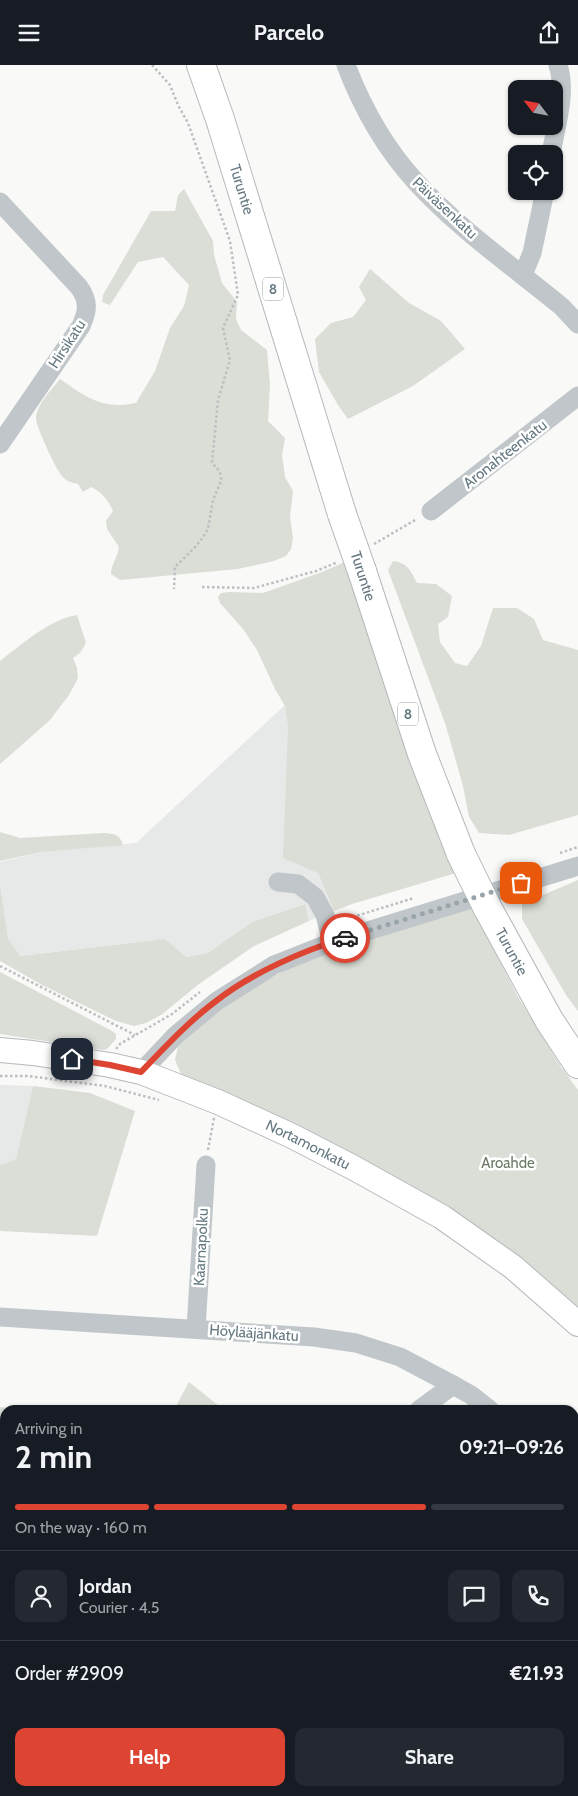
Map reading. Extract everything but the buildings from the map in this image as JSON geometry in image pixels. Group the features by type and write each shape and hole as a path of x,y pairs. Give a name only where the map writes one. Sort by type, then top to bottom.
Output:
{"highway":[{"name":"Turuntie","path":"201,65 220,119 342,514 352,566 422,754 461,854 487,907 548,1021 578,1065"}],"main road":[{"name":"Nortamonkatu","path":"0,1050 110,1065 141,1072 218,1114 292,1136 442,1217 513,1267 578,1324"}],"street":[{"name":"Päiväsenkatu","path":"346,65 357,95 376,127 391,151 416,181 444,211 561,306 578,324"},
{"path":"553,145 562,92 562,77 558,65"},
{"path":"523,275 532,253 542,200"},
{"name":"Hirsikatu","path":"0,202 79,287 85,295 88,304 86,315 80,326 0,444"},
{"name":"Aronahteenkatu","path":"432,511 578,396"},
{"path":"141,1072 176,1035 216,1001 274,965 332,942 578,866"},
{"path":"278,882 298,884 315,897 325,915 332,942"},
{"name":"Kaarnapolku","path":"196,1329 206,1165"},
{"name":"Höylääjänkatu","path":"0,1317 314,1337 356,1343 400,1357 471,1395 484,1405"},
{"path":"426,1405 453,1385"}],"path":[{"path":"152,65 170,85 188,123 230,241 238,295 223,328 230,360 218,400 212,463 220,471 222,481 214,499 207,530 175,567 174,589"},
{"path":"372,545 432,511"},
{"path":"202,587 254,588 316,571 352,566"},
{"path":"0,966 135,1035"},
{"path":"0,1076 28,1076 106,1086 167,1103"},
{"path":"206,1165 218,1114"}],"shaded area":[{"path":"285,705 318,873 334,911 309,921 305,904 252,922 208,953 185,957 165,939 19,956 8,940 0,884 0,862 41,852 136,843"},
{"path":"0,1085 33,1086 16,1159 0,1165"}],"green space":[{"path":"184,189 213,241 214,255 222,283 237,302 236,319 241,330 267,350 270,384 268,421 285,438 282,455 285,477 293,491 290,517 293,538 291,549 286,556 274,561 238,569 120,580 111,574 119,547 107,529 106,521 113,511 111,507 99,491 91,487 83,492 78,484 69,482 62,476 43,439 36,419 45,397 60,379 87,396 104,403 124,405 136,403 155,371 170,328 184,306 189,285 163,257 138,262 110,305 102,302 103,295 151,211 175,211 178,195"},
{"path":"370,269 409,303 441,321 465,349 413,386 348,419 319,372 315,339 331,323 353,317 366,300 359,287"},
{"path":"347,561 408,757 456,873 334,911 318,873 283,858 288,727 285,706 257,650 243,629 220,603 218,597 221,593 229,592 263,593"},
{"path":"393,561 405,565 417,583 436,584 452,596 448,617 438,624 440,642 455,663 467,666 481,646 493,608 517,608 534,619 543,640 578,650 578,815 509,835 479,833 469,817 463,786 445,723 388,570"},
{"path":"77,615 86,643 80,653 73,658 78,678 69,695 50,720 0,764 0,661 46,627 67,617"},
{"path":"0,832 20,838 108,833 118,837 123,845 41,852 0,861"},
{"path":"578,880 578,1011 566,995 522,919 522,904"},
{"path":"0,884 8,939 20,956 165,939 186,957 208,953 252,922 305,904 309,921 254,946 199,984 161,1015 146,1023 134,1026 116,1021 42,985 0,961"},
{"name":"Aroahde","path":"473,907 517,995 561,1067 578,1090 578,1310 182,1076 175,1060 178,1047 198,1025 235,998 289,968 344,948"},
{"path":"0,972 112,1031 116,1034 116,1039 107,1049 103,1050 0,1034"},
{"path":"33,1086 90,1093 135,1111 97,1236 0,1231 0,1165 16,1159"},
{"path":"189,1382 218,1405 177,1405"}],"way so far":[{"path":"345,938 521,883"}],"route":[{"path":"72,1059 141,1072 176,1035 216,1001 274,965 345,938"}]}
